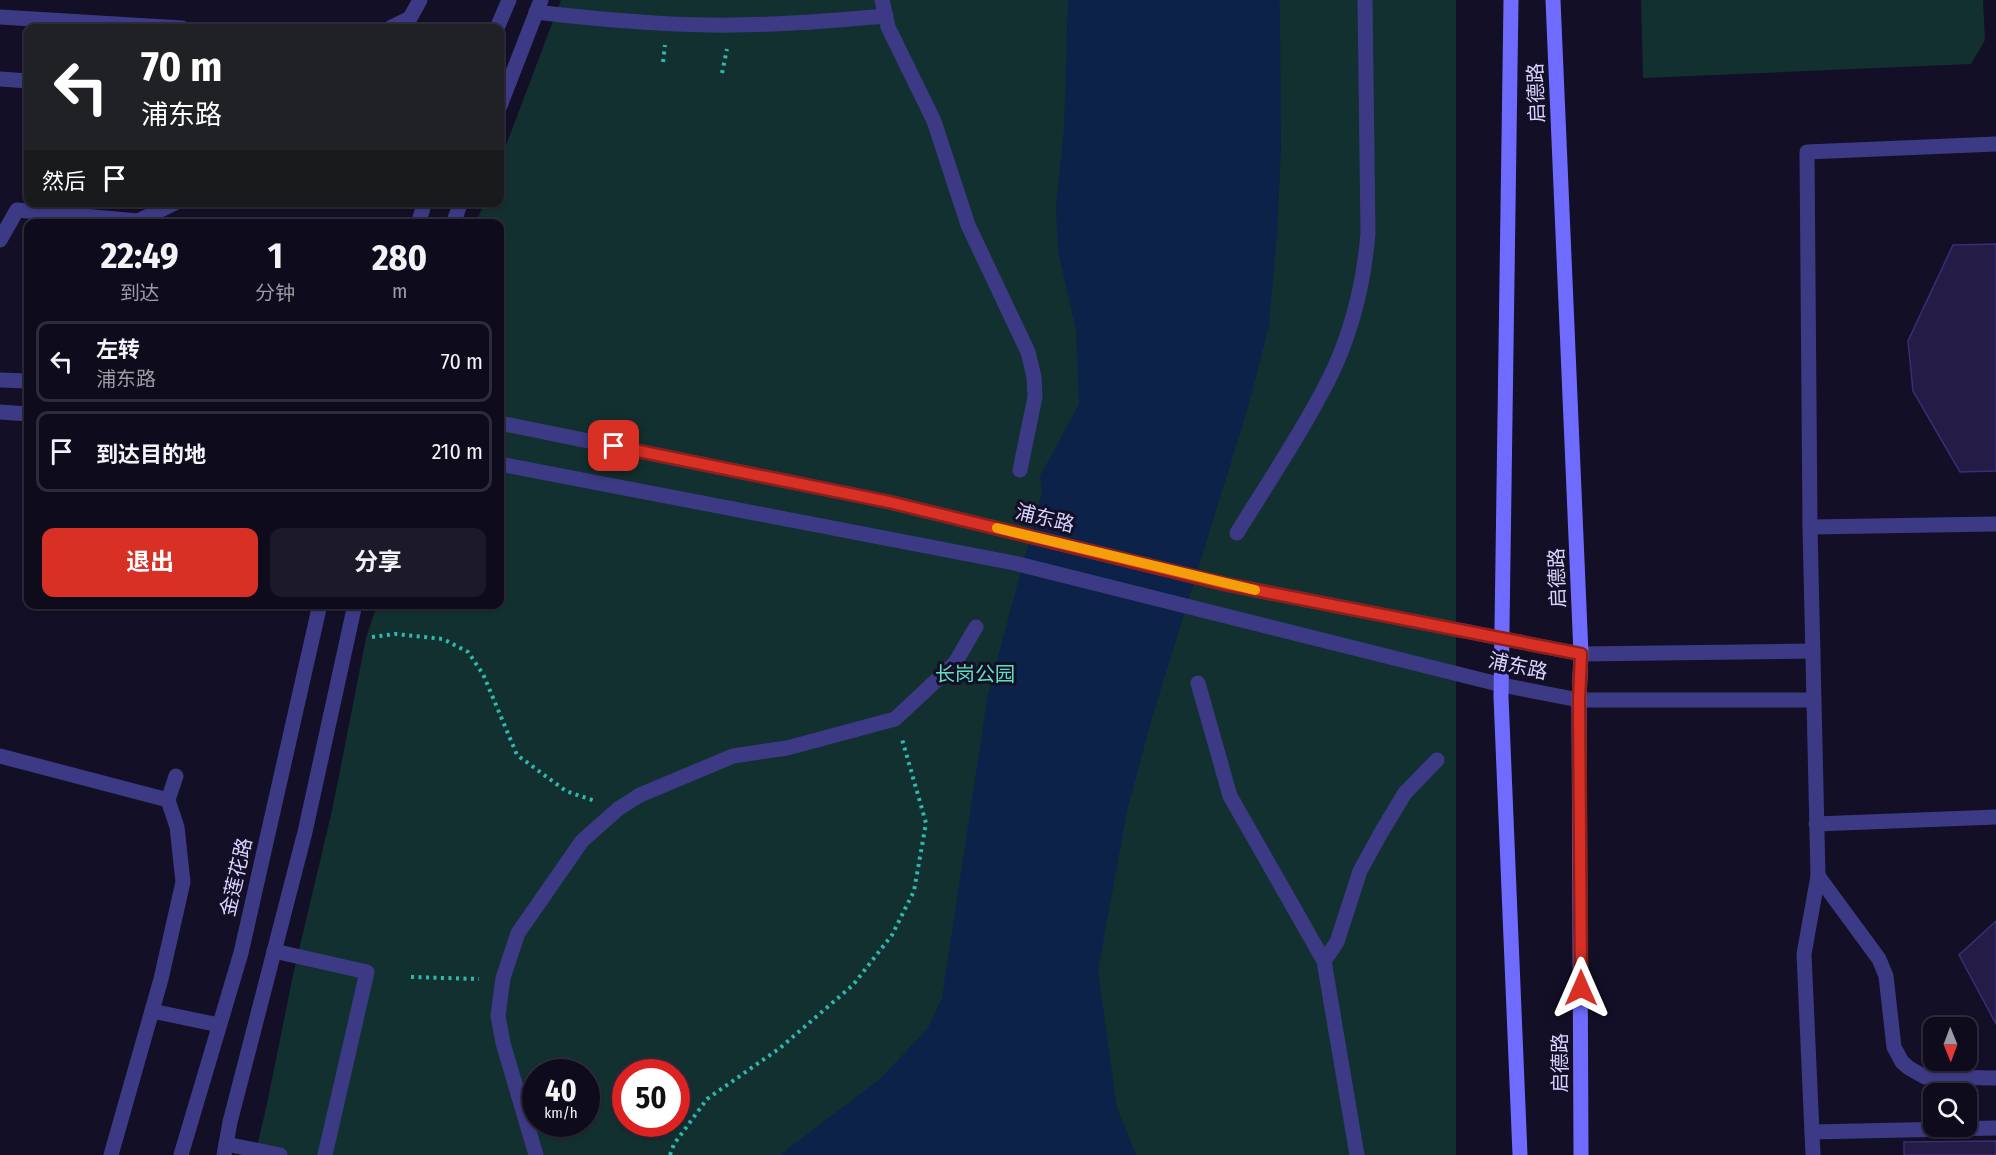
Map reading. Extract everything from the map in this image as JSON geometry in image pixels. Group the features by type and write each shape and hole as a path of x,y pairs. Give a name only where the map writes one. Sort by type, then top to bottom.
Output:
{"main road":[{"name":"启德路","path":"1512,0 1502,685 1520,1155"},
{"name":"启德路","path":"1553,0 1581,654 1579,700 1581,1155"}],"street":[{"path":"398,24 410,18 420,0"},
{"path":"499,24 509,0"},
{"path":"882,0 888,27 934,121 968,225 1028,352 1034,377 1035,397 1020,470"},
{"path":"1237,533 1308,418 1332,373 1355,309 1366,258 1368,233 1365,0"},
{"path":"504,96 539,6 600,20 668,24 769,25 886,16"},
{"path":"0,17 116,24"},
{"path":"0,79 24,81"},
{"path":"1813,1155 1804,954 1818,876 1810,527 1807,152 1996,144"},
{"path":"142,219 167,207"},
{"path":"0,240 17,210 116,219"},
{"path":"0,380 24,381"},
{"path":"0,412 24,414"},
{"name":"浦东路","path":"504,424 889,502 1225,584 1581,654 1813,651"},
{"name":"浦东路","path":"504,465 1014,563 1502,685 1579,700 1814,700"},
{"path":"1810,527 1996,524"},
{"name":"金莲花路","path":"181,1155 240,953 319,609"},
{"path":"272,1154 225,1149 305,832 354,609"},
{"path":"536,1155 503,1043 498,1016 503,978 518,933 582,841 618,809 640,795 733,756 787,748 895,719 955,663 976,627"},
{"path":"1198,683 1230,796 1324,961 1357,1155"},
{"path":"0,756 168,800"},
{"path":"1324,961 1337,942 1360,871 1382,831 1405,793 1437,760"},
{"path":"111,1155 152,1011 183,882 177,827 168,800 176,776"},
{"path":"1816,824 1996,817"},
{"path":"1818,876 1879,959 1886,976 1894,1047 1902,1062 1925,1077 1996,1078"},
{"path":"274,951 367,972 325,1155"},
{"path":"152,1011 219,1025"},
{"path":"1812,1132 1996,1128"}],"path":[{"path":"366,638 395,634 443,639 468,652 483,674 517,755 566,791 618,809"},
{"path":"670,1155 674,1144 707,1099 780,1048 853,985 892,935 914,891 926,823 895,719"},
{"path":"411,977 459,980 503,978"}],"green space":[{"name":"长岗公园","path":"561,0 1456,0 1456,1155 255,1155 293,975 333,806 366,638 376,609 504,609 504,219 478,219 482,207 504,207 504,150"},
{"path":"1641,0 1983,0 1985,40 1971,64 1643,78"}],"water":[{"path":"1068,0 1279,0 1280,8 1281,151 1269,325 1249,404 1151,721 1127,811 1098,970 1117,1108 1136,1155 780,1155 881,1078 928,1028 942,998 988,694 1042,493 1040,476 1079,404 1076,330 1058,250 1056,206 1064,130"}],"building":[{"path":"1996,244 1996,471 1960,472 1913,391 1908,341 1953,245"},
{"path":"1996,921 1996,1024 1959,955"},
{"path":"1996,1141 1996,1155 1904,1155 1904,1142"}],"slow traffic":[{"path":"997,528 1255,590"}],"route":[{"path":"614,446 889,502 1225,584 1581,654 1579,700 1581,988"}]}
